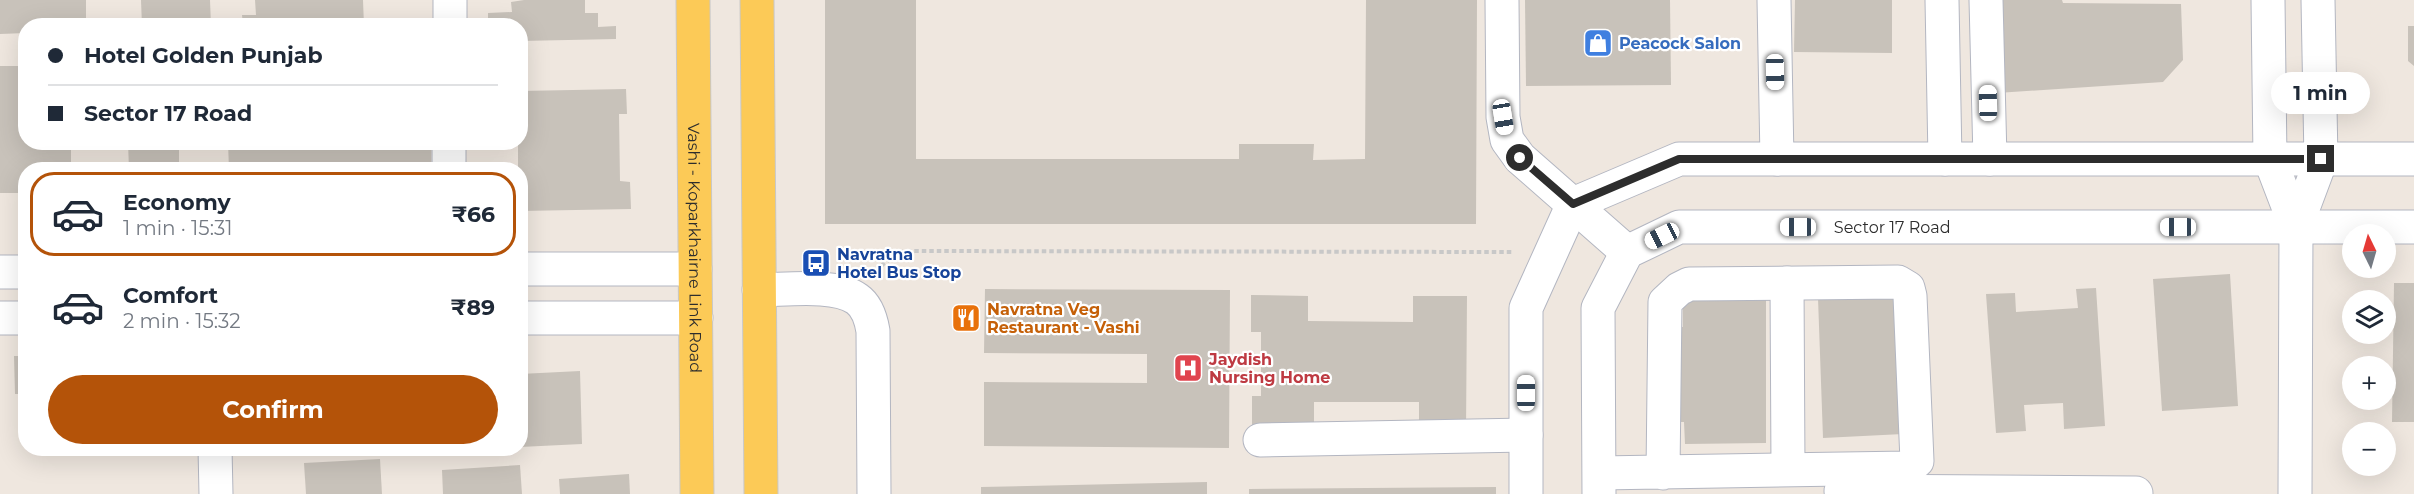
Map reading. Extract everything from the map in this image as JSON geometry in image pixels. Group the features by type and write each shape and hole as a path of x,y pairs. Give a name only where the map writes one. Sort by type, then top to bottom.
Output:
{"main road":[{"name":"Vashi - Koparkhairne Link Road","path":"693,0 697,494"},
{"path":"757,0 761,494"}],"street":[{"path":"450,0 450,18"},
{"path":"1502,0 1503,117 1507,140 1520,158 1627,252 1598,308 1599,484 1663,473 1908,468 1917,460 1908,288 1898,282 1689,284 1679,289 1665,302 1663,473"},
{"path":"1774,0 1777,159"},
{"path":"1942,0 1945,159"},
{"path":"1986,0 1990,159"},
{"path":"2268,0 2270,159 2296,227"},
{"path":"2295,494 2296,227 2321,159 2318,0"},
{"path":"1526,494 1526,308 1551,252 1573,204 1679,159 2414,159"},
{"name":"Sector 17 Road","path":"1627,252 1679,227 2414,227"},
{"path":"528,269 695,269"},
{"path":"0,272 18,272"},
{"path":"1787,283 1788,469"},
{"path":"759,290 842,291 858,299 870,315 873,331 874,494"},
{"path":"0,318 18,318"},
{"path":"528,318 696,318"},
{"path":"1260,440 1526,435"},
{"path":"215,456 216,494"},
{"path":"1723,494 1734,491 2136,493"}],"path":[{"path":"858,299 884,263 904,251 1551,252"}],"building":[{"path":"0,0 86,0 86,18 18,18 18,33 0,34"},
{"path":"141,0 210,0 211,18 142,18"},
{"path":"255,0 363,0 364,18 242,18 242,15 256,15"},
{"path":"585,0 585,13 598,13 598,27 616,26 616,39 528,41 528,18 488,18 488,13 512,12 511,2"},
{"path":"825,0 916,0 916,159 1239,159 1239,144 1314,144 1313,160 1365,159 1366,0 1477,0 1476,224 825,224"},
{"name":"Peacock Salon","path":"1525,0 1670,0 1671,85 1526,86"},
{"path":"1795,0 1892,0 1892,53 1794,52"},
{"path":"1998,0 2181,4 2183,60 2163,82 1997,93"},
{"path":"2408,26 2414,26 2414,66 2408,61"},
{"path":"0,66 18,66 18,150 71,150 71,162 18,162 18,193 0,193"},
{"path":"626,89 627,114 619,114 620,181 630,182 631,209 528,211 528,162 518,162 518,150 528,150 528,91"},
{"path":"128,150 179,150 179,162 129,162"},
{"path":"228,150 431,150 431,162 229,162"},
{"path":"2230,274 2238,406 2162,411 2153,279"},
{"path":"2394,283 2414,283 2414,422 2392,422 2392,410 2396,410 2396,356 2393,356 2393,344 2396,344 2396,290 2394,290"},
{"path":"2096,288 2105,426 2064,429 2063,403 2024,405 2026,431 1996,433 1986,294 2015,293 2016,312 2078,308 2076,289"},
{"name":"Jaydish Nursing Home","path":"985,289 1230,290 1229,448 984,446 984,382 1147,383 1147,354 984,353"},
{"path":"1251,295 1308,296 1308,321 1413,322 1413,296 1467,296 1466,432 1419,431 1419,402 1314,402 1314,428 1252,428 1252,396 1261,396 1261,332 1251,332"},
{"path":"1766,295 1766,443 1685,444 1684,422 1671,422 1671,326 1683,327 1683,296"},
{"path":"1899,295 1903,434 1823,438 1818,298"},
{"path":"14,356 18,356 18,394 15,394"},
{"path":"580,371 582,444 528,447 528,374"},
{"path":"380,459 382,494 306,494 304,463"},
{"path":"520,465 522,494 443,494 442,470"},
{"path":"629,474 630,494 560,494 559,479"},
{"path":"1207,482 1207,494 981,494 981,487"},
{"path":"1496,487 1496,494 1249,494 1249,489"}],"place":[{"name":"Peacock Salon","path":"1598,43"},
{"name":"Navratna Hotel Bus Stop","path":"816,263"},
{"name":"Navratna Veg Restaurant - Vashi","path":"966,318"},
{"name":"Jaydish Nursing Home","path":"1188,368"}],"route":[{"path":"1520,158 1573,204 1679,159 2321,159"}]}
